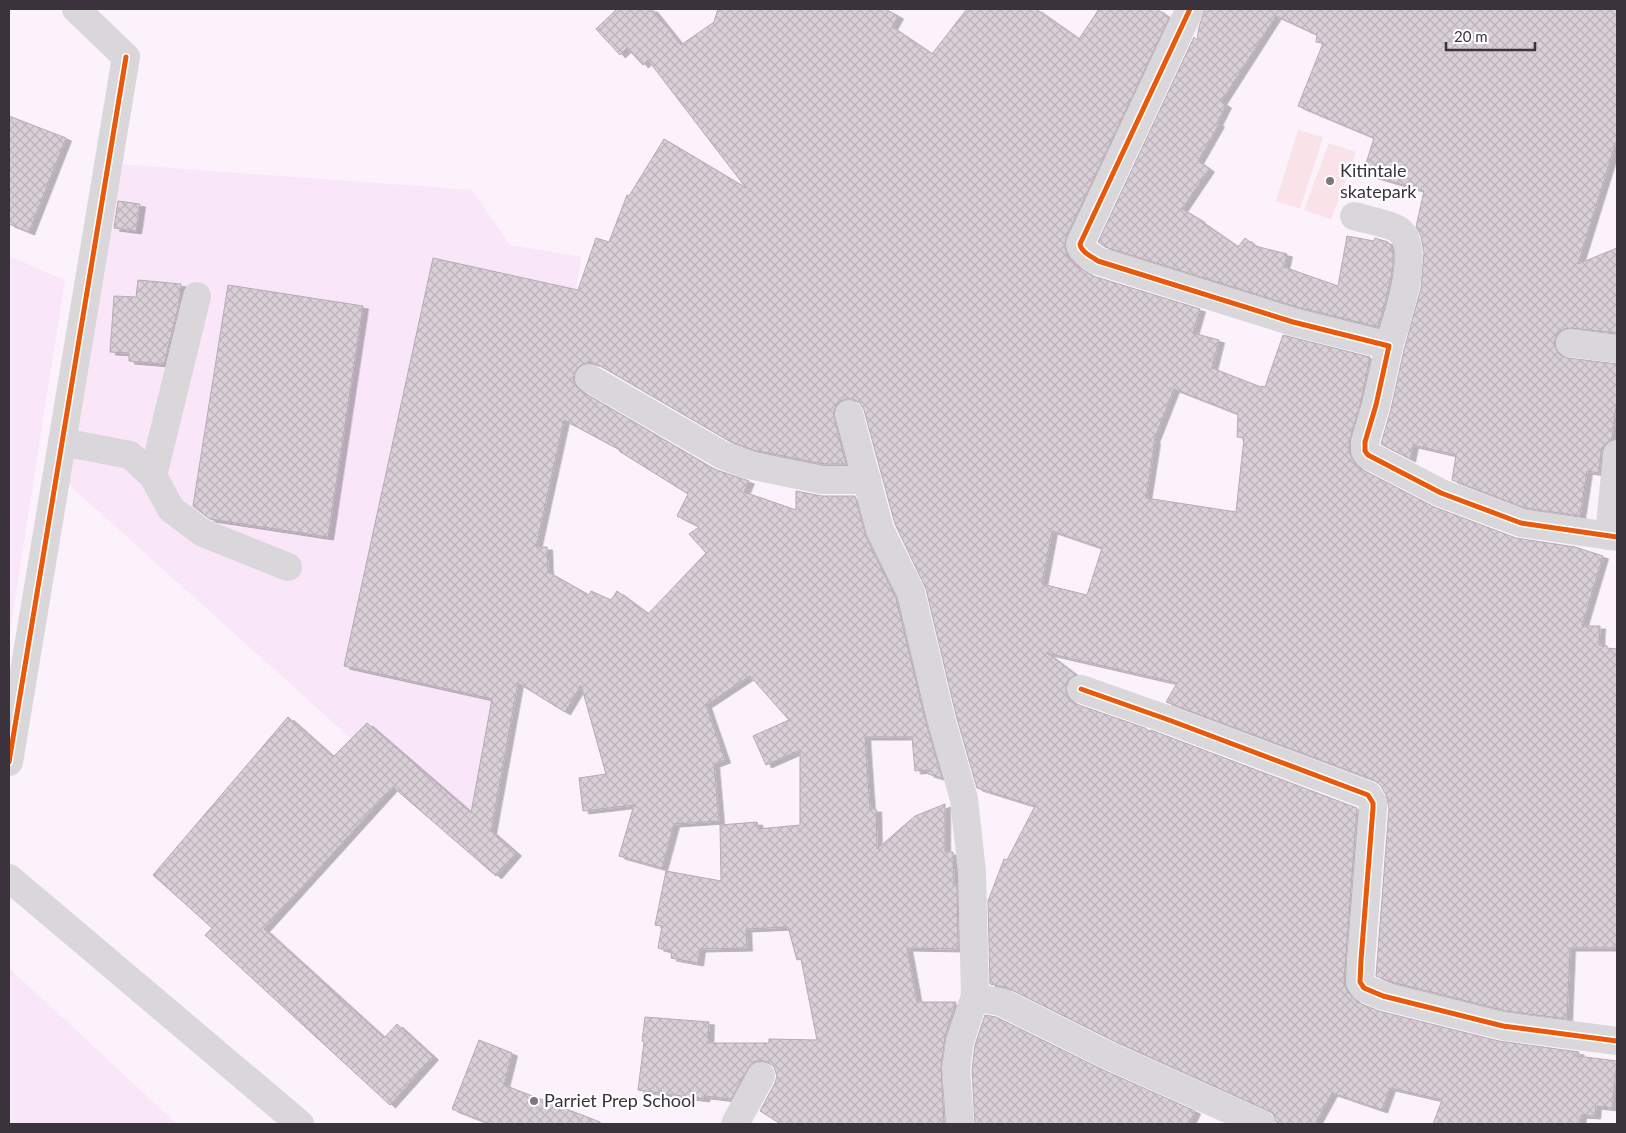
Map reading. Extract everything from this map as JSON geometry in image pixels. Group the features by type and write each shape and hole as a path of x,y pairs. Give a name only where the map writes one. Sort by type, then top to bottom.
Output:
{"street":[{"path":"9,762 126,57 76,9"},
{"path":"1190,9 1080,244 1081,248 1107,264 1293,322 1389,346"},
{"path":"1354,216 1398,230 1406,240 1410,255 1409,272 1365,442 1368,455 1440,493 1521,523 1613,536 1617,454"},
{"path":"153,476 197,296"},
{"path":"1570,342 1617,349"},
{"path":"589,378 722,455 749,465 822,480 867,480"},
{"path":"849,414 880,530 911,593 941,719 964,799 972,872 975,996 960,1041 956,1069 960,1124"},
{"path":"62,442 130,455 153,476 171,509 203,533 288,567"},
{"path":"1081,689 1178,723 1368,795 1373,802 1373,808 1360,960 1360,982 1364,988 1383,996 1503,1026 1617,1041"},
{"path":"9,878 300,1124"},
{"path":"975,996 1001,1002 1105,1054 1261,1124"},
{"path":"735,1124 761,1076"}],"shaded area":[{"name":"Kitintale skatepark","path":"1298,130 1323,137 1300,209 1276,201"},
{"name":"Kitintale skatepark","path":"1329,143 1356,152 1331,220 1304,210"},
{"path":"117,164 472,190 510,245 581,257 486,860 68,484"},
{"path":"9,256 65,280 9,637"},
{"path":"9,968 177,1124 9,1124"}],"building":[{"path":"617,9 652,9 681,45 714,22 718,9 885,9 898,16 892,27 932,54 967,9 1036,9 1079,39 1099,9 1157,9 1169,18 1066,237 1065,248 1067,255 1077,266 1093,276 1200,309 1193,333 1219,340 1212,368 1261,387 1265,387 1283,335 1370,357 1361,401 1349,442 1349,452 1356,465 1434,507 1516,538 1575,547 1603,556 1582,626 1600,626 1599,645 1617,649 1617,948 1570,948 1567,1019 1506,1011 1388,981 1376,976 1389,808 1386,795 1381,786 1374,780 1166,702 1177,683 1047,653 1076,675 1066,683 1066,691 1069,699 1076,704 1145,728 1150,732 1151,730 1357,808 1344,981 1347,991 1357,1002 1379,1011 1499,1041 1579,1052 1577,1056 1617,1061 1612,1108 1596,1106 1595,1116 1581,1115 1580,1124 1433,1124 1442,1100 1390,1088 1382,1110 1332,1093 1315,1124 1281,1124 1276,1122 1273,1114 1267,1110 1112,1040 1008,988 990,984 988,901 1004,859 1007,860 1035,806 977,788 956,715 926,589 895,524 864,410 860,403 853,399 845,399 838,403 834,410 834,418 846,464 824,464 753,450 729,441 597,364 590,362 582,364 575,371 573,378 575,385 581,391 714,469 749,481 744,492 796,510 796,491 822,496 855,496 866,537 896,598 926,723 942,778 928,774 928,770 915,771 912,737 865,737 870,809 876,809 877,849 915,816 945,804 945,852 953,852 954,885 957,885 958,949 907,948 917,1002 956,1002 945,1036 941,1067 944,1124 781,1124 760,1111 777,1076 774,1067 768,1062 761,1060 753,1062 748,1068 731,1099 705,1096 704,1099 638,1090 645,1017 709,1022 708,1043 769,1043 769,1039 817,1040 801,959 797,960 788,927 746,929 747,948 700,949 698,963 671,958 672,951 658,948 662,926 655,925 666,871 721,881 720,825 757,822 758,829 800,825 800,750 766,765 753,736 789,720 750,676 706,705 725,760 714,764 719,821 674,824 662,868 619,856 634,805 583,811 579,778 606,774 581,685 565,712 518,683 491,831 516,853 496,876 393,787 264,929 384,1038 397,1024 433,1057 390,1105 205,935 212,928 153,875 288,717 333,757 367,723 471,813 492,699 344,666 433,258 578,290 596,238 609,242 627,195 629,196 664,139 746,188 648,60 643,65 627,48 620,55 596,29","holes":["1174,389 1238,414 1237,437 1244,438 1236,512 1146,498 1154,440","564,420 620,450 688,494 677,516 699,527 689,534 706,553 648,614 617,591 611,600 591,591 589,595 548,572 547,547 536,547","1052,531 1102,548 1087,595 1042,584"]},
{"path":"1205,9 1617,9 1617,139 1578,264 1617,248 1617,333 1571,328 1564,329 1558,333 1554,342 1560,355 1568,358 1617,364 1617,399 1612,439 1604,445 1601,452 1599,473 1587,471 1580,516 1525,508 1452,480 1456,455 1413,445 1410,459 1381,444 1421,288 1424,253 1421,236 1416,227 1424,191 1363,173 1374,138 1298,106 1323,43 1316,42 1317,35 1276,16 1221,102 1226,105 1217,123 1219,124 1198,161 1209,169 1182,209 1238,247 1245,238 1255,246 1287,254 1284,267 1338,286 1347,236 1374,241 1375,238 1388,242 1393,254 1393,267 1378,327 1297,307 1105,247 1098,242 1194,37 1197,40"},
{"path":"9,116 66,138 29,232 9,224"},
{"path":"118,201 140,204 136,231 114,228"},
{"path":"138,280 181,284 179,304 164,364 129,361 129,353 110,352 114,296 136,297"},
{"path":"228,285 363,306 328,537 210,519 193,506"},
{"path":"985,1015 996,1017 1099,1068 1195,1111 1189,1124 975,1124 972,1070 975,1045"},
{"path":"479,1040 512,1053 504,1085 600,1122 600,1124 490,1124 452,1109"}],"cycle path":[{"path":"1190,9 1080,244 1082,249 1098,261 1293,322 1389,346 1376,405 1365,442 1365,451 1368,455 1441,493 1521,523 1617,537"},
{"path":"9,762 126,57"},
{"path":"1081,689 1368,795 1373,803 1373,808 1361,960 1360,982 1364,988 1383,996 1503,1026 1617,1041"}],"place":[{"name":"Kitintale skatepark","path":"1330,181"},
{"name":"Parriet Prep School","path":"534,1101"}]}
